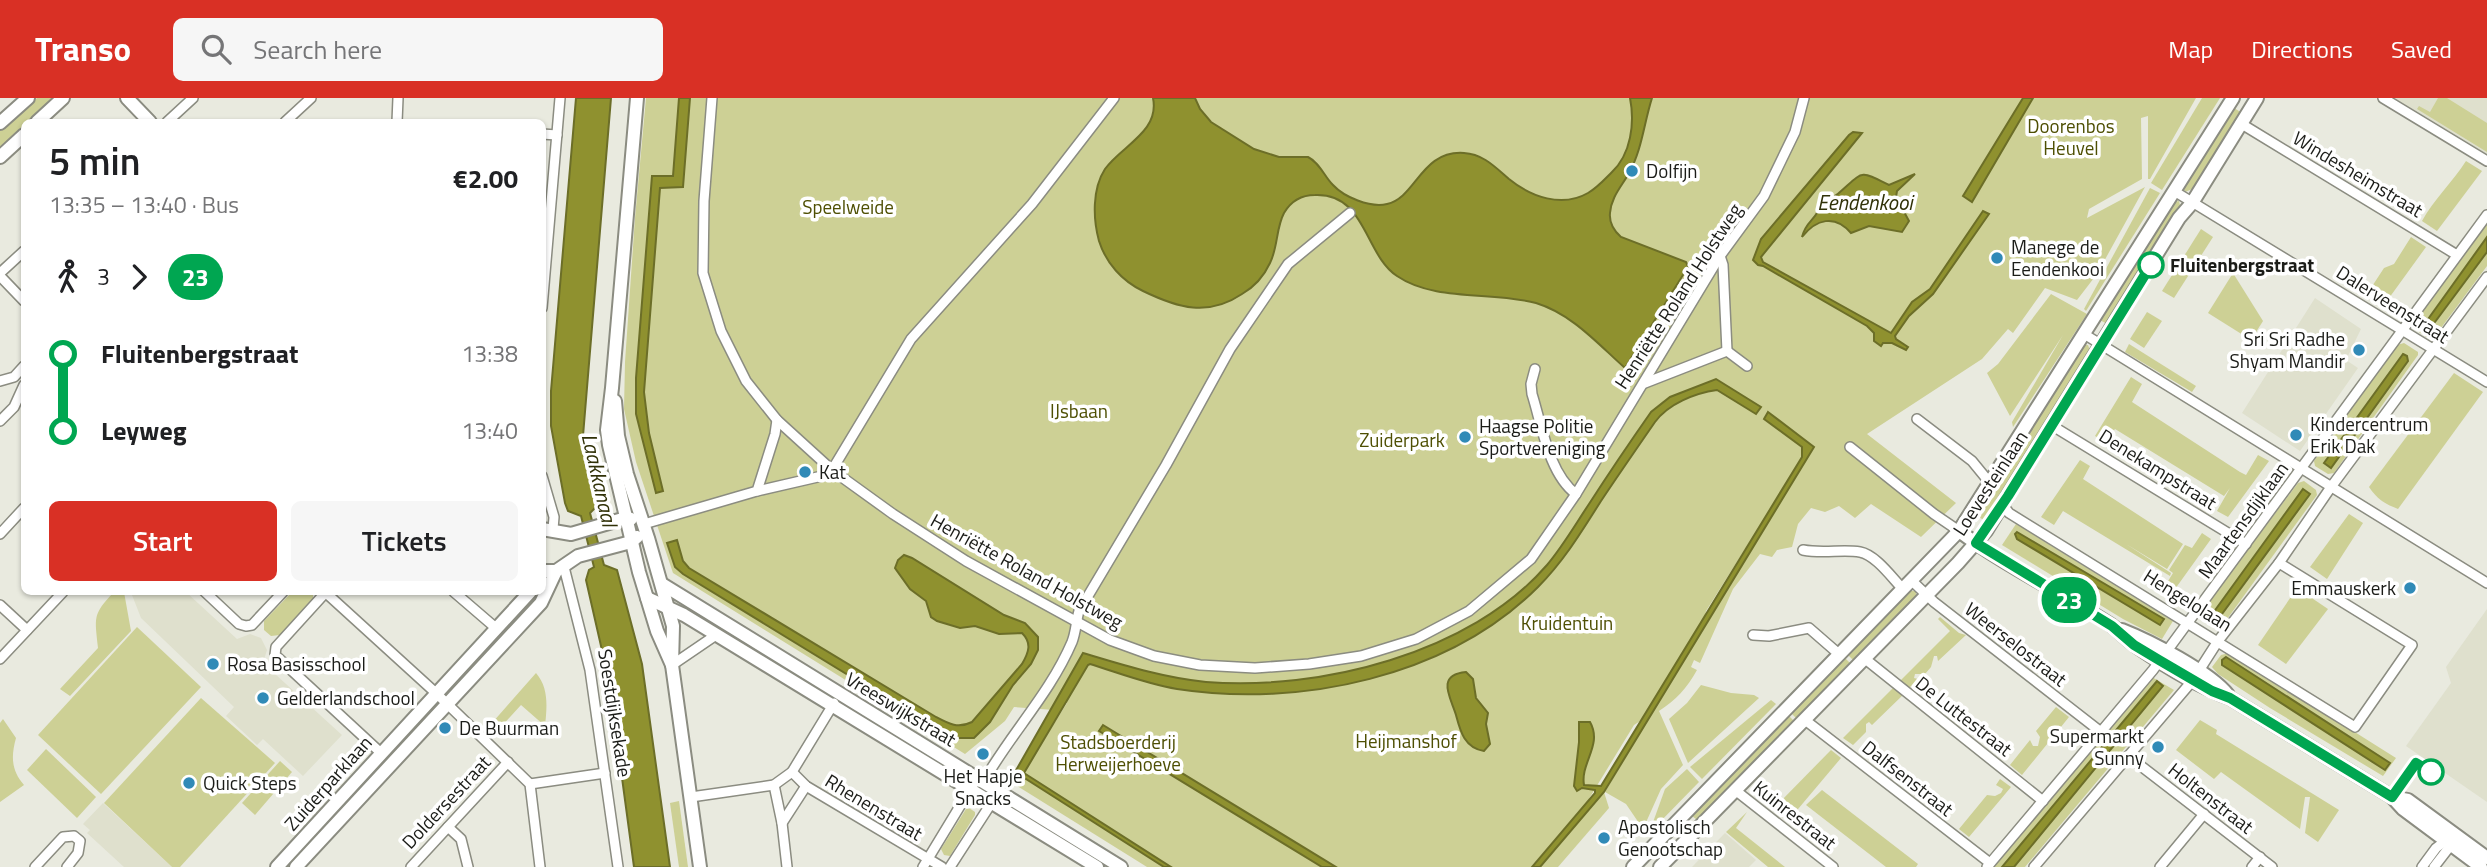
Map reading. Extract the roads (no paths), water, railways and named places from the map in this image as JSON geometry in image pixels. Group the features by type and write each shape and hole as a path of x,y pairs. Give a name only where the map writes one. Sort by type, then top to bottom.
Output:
{"main road":[{"path":"0,123 28,98"},
{"path":"40,119 63,98"},
{"path":"127,98 147,119"},
{"path":"637,98 607,430 631,542 657,631 672,665"},
{"name":"Loevesteinlaan","path":"1633,867 1959,531 2233,98"},
{"name":"Loevesteinlaan","path":"1666,865 1735,790 1976,543 2257,98"},
{"path":"0,157 21,138"},
{"path":"612,388 621,452 668,606 673,634 672,665 700,867"},
{"path":"552,530 571,534 626,518 644,524"},
{"path":"558,568 595,552 631,542 644,524"},
{"path":"1959,531 2112,626 2134,645 2162,656 2196,675 2212,691 2230,698 2392,797 2408,800 2481,867"},
{"name":"Zuiderparklaan","path":"546,593 558,568"},
{"name":"Vreeswijkstraat","path":"662,584 836,700"},
{"name":"Zuiderparklaan","path":"277,867 378,750 493,627 527,595"},
{"name":"Zuiderparklaan","path":"296,867 541,603 545,595"},
{"name":"Vreeswijkstraat","path":"647,598 668,606 979,781 995,797 1097,867"},
{"name":"Vreeswijkstraat","path":"995,797 1121,867"},
{"path":"2451,841 2487,858"}],"street":[{"path":"170,119 193,98"},
{"path":"288,119 311,98"},
{"path":"397,119 398,98"},
{"path":"546,262 560,98"},
{"name":"Henriëtte Roland Holstweg","path":"712,98 704,201 703,273 721,331 746,381 777,420 832,470 966,561 1075,622 1110,640 1154,656 1200,665 1255,667 1309,664 1361,656 1416,639 1469,611 1531,559 1576,494 1720,256 1764,195 1795,132 1804,98"},
{"path":"644,524 757,491 822,477 832,470 911,339 1032,204 1114,98"},
{"path":"2383,98 2487,161"},
{"name":"Windesheimstraat","path":"2240,123 2457,255"},
{"path":"546,134 557,135"},
{"name":"Dalerveenstraat","path":"2174,191 2487,382"},
{"path":"926,863 979,781 1047,689 1073,638 1079,611 1166,466 1230,349 1287,264 1350,213"},
{"name":"Maartensdijklaan","path":"1988,865 2162,656 2487,215"},
{"path":"21,254 0,274 21,298"},
{"path":"1720,256 1723,265 1727,351"},
{"path":"2034,867 2196,675 2218,641 2279,563 2331,487 2487,277"},
{"path":"2084,334 2487,583"},
{"path":"1727,351 1747,366"},
{"path":"1645,383 1727,351"},
{"path":"0,381 14,377 21,369"},
{"path":"1535,369 1531,384 1532,394 1556,472 1565,486 1576,494"},
{"path":"0,421 14,407 21,392"},
{"name":"Loevesteinlaan","path":"1917,419 1972,461 1990,484"},
{"path":"757,491 775,435 777,420"},
{"name":"Denekampstraat","path":"2051,425 2246,544"},
{"path":"1850,447 1959,531"},
{"path":"546,490 554,517 552,530"},
{"name":"Hengelolaan","path":"2002,504 2009,513 2188,621 2354,727 2412,645 2279,563"},
{"path":"0,534 21,511"},
{"path":"1803,550 1819,553 1859,552 1868,555 1907,585"},
{"name":"Soestdijksekade","path":"558,568 590,670 618,867"},
{"name":"Weerselostraat","path":"1907,585 1926,594 2101,732"},
{"path":"0,659 60,595"},
{"path":"208,595 239,624 246,626 252,625 280,595"},
{"path":"322,595 276,647 275,652 278,658 378,750"},
{"path":"328,595 434,691 530,784 540,867"},
{"path":"457,595 493,627"},
{"path":"0,606 27,630"},
{"path":"1753,635 1769,636 1809,628 1840,655"},
{"path":"672,665 716,635"},
{"name":"De Luttestraat","path":"1864,658 2043,801"},
{"path":"691,797 774,785 792,772 836,700"},
{"name":"Dalfsenstraat","path":"1804,720 1988,865"},
{"name":"Holtenstraat","path":"2128,757 2272,867"},
{"name":"Doldersestraat","path":"411,867 508,762"},
{"name":"Rhenenstraat","path":"792,772 806,786 926,863 942,867"},
{"path":"530,784 605,774"},
{"path":"774,785 782,823 786,867"},
{"path":"782,823 806,786"},
{"name":"Kuinrestraat","path":"1735,790 1833,867"},
{"path":"950,867 995,797"},
{"path":"2160,867 2204,814"},
{"path":"448,827 461,839 468,867"},
{"path":"35,867 63,837 74,836 81,846 66,867"},
{"path":"2422,867 2433,852 2451,841"},
{"path":"2434,867 2451,841"},
{"path":"2252,867 2260,857"}],"water":[{"path":"576,98 611,98 583,436 598,505 590,513 604,565 617,570 642,664 670,867 634,867 609,681 586,580 589,570 594,567 581,516 568,511 565,503 551,426 551,391"},
{"path":"679,98 690,98 683,187 660,188 644,392 649,433 663,491 656,493 636,414 636,378 652,176 673,176"},
{"path":"1153,98 1195,98 1211,122 1254,149 1279,157 1308,157 1344,194 1365,203 1380,205 1397,200 1428,166 1438,159 1450,154 1464,153 1483,159 1527,191 1537,195 1557,200 1578,197 1600,184 1624,156 1632,128 1630,98 1652,98 1637,155 1612,202 1610,220 1621,237 1686,262 1688,267 1625,368 1573,322 1549,308 1519,299 1446,293 1412,284 1397,276 1377,254 1363,226 1345,204 1332,197 1310,195 1293,202 1284,213 1270,263 1255,285 1217,306 1193,308 1168,302 1135,287 1116,270 1099,241 1095,214 1098,186 1105,169 1145,129 1154,110"},
{"path":"2023,98 2033,98 1972,202 1963,196"},
{"path":"1853,132 1862,133 1761,257 1763,262 1891,333 1912,302 1930,289 1983,211 1989,214 1933,294 1909,316 1895,336 1908,347 1906,350 1892,343 1883,343 1881,346 1874,341 1874,333 1867,326 1753,260 1761,239"},
{"name":"Eendenkooi","path":"1915,174 1897,191 1896,197 1909,221 1902,232 1869,226 1851,233 1839,223 1826,221 1813,226 1802,237 1821,204 1858,177 1867,175 1889,185"},
{"path":"2487,237 2487,252 2432,326 2429,326 2426,322"},
{"path":"2403,354 2408,361 2331,468 2324,463"},
{"path":"1716,379 1761,407 1756,414 1717,390 1691,397 1667,410 1655,422 1580,535 1547,577 1502,618 1461,644 1417,664 1370,679 1322,689 1273,694 1224,694 1177,689 1088,665 1024,773 1171,867 1164,867 1015,772 1083,653 1190,680 1250,683 1296,680 1390,660 1435,644 1477,622 1515,596 1547,565 1651,412 1670,397"},
{"path":"1768,412 1814,447 1604,792 1540,867 1532,867 1595,793 1595,790 1582,788 1577,791 1574,786 1579,722 1590,722 1594,738 1585,769 1584,785 1601,786 1802,457 1802,447 1764,419"},
{"path":"2303,489 2310,494 2219,618 2213,613"},
{"path":"2017,532 2164,619 2160,625 2017,539"},
{"path":"677,540 683,561 689,568 949,724 962,725 972,722 1022,664 1028,652 1028,644 1022,633 999,634 975,626 960,628 931,617 926,601 910,589 895,568 904,555 1004,615 1025,623 1038,637 1038,650 990,722 974,738 958,738 943,733 683,574 675,567 667,543"},
{"path":"2226,657 2390,763 2385,770 2222,665 2222,660"},
{"path":"1466,672 1473,679 1476,698 1488,713 1486,724 1490,744 1484,751 1472,746 1464,738 1449,695 1448,682 1456,674"},
{"path":"2157,681 2163,686 2014,867 2002,867"},
{"path":"1103,725 1336,867 1322,867 1099,731"}],"place":[{"name":"Dolfijn","path":"1632,171"},
{"name":"Manege de Eendenkooi","path":"1997,258"},
{"name":"Fluitenbergstraat","path":"2151,265"},
{"name":"Sri Sri Radhe Shyam Mandir","path":"2359,350"},
{"name":"Kindercentrum Erik Dak","path":"2296,435"},
{"name":"Haagse Politie Sportvereniging","path":"1465,437"},
{"name":"Kat","path":"805,472"},
{"name":"Emmauskerk","path":"2410,588"},
{"name":"Rosa Basisschool","path":"213,664"},
{"name":"Gelderlandschool","path":"263,698"},
{"name":"De Buurman","path":"445,728"},
{"name":"Supermarkt Sunny","path":"2158,747"},
{"name":"Het Hapje Snacks","path":"983,754"},
{"name":"Quick Steps","path":"189,783"},
{"name":"Apostolisch Genootschap","path":"1604,838"}],"park label":[{"name":"Doorenbos Heuvel","path":"2071,137"},
{"name":"Speelweide","path":"848,207"},
{"name":"IJsbaan","path":"1079,411"},
{"name":"Zuiderpark","path":"1402,440"},
{"name":"Kruidentuin","path":"1567,623"},
{"name":"Heijmanshof","path":"1406,741"},
{"name":"Stadsboerderij Herweijerhoeve","path":"1118,753"}],"water label":[{"name":"Laakkanaal","path":"599,480"}]}
